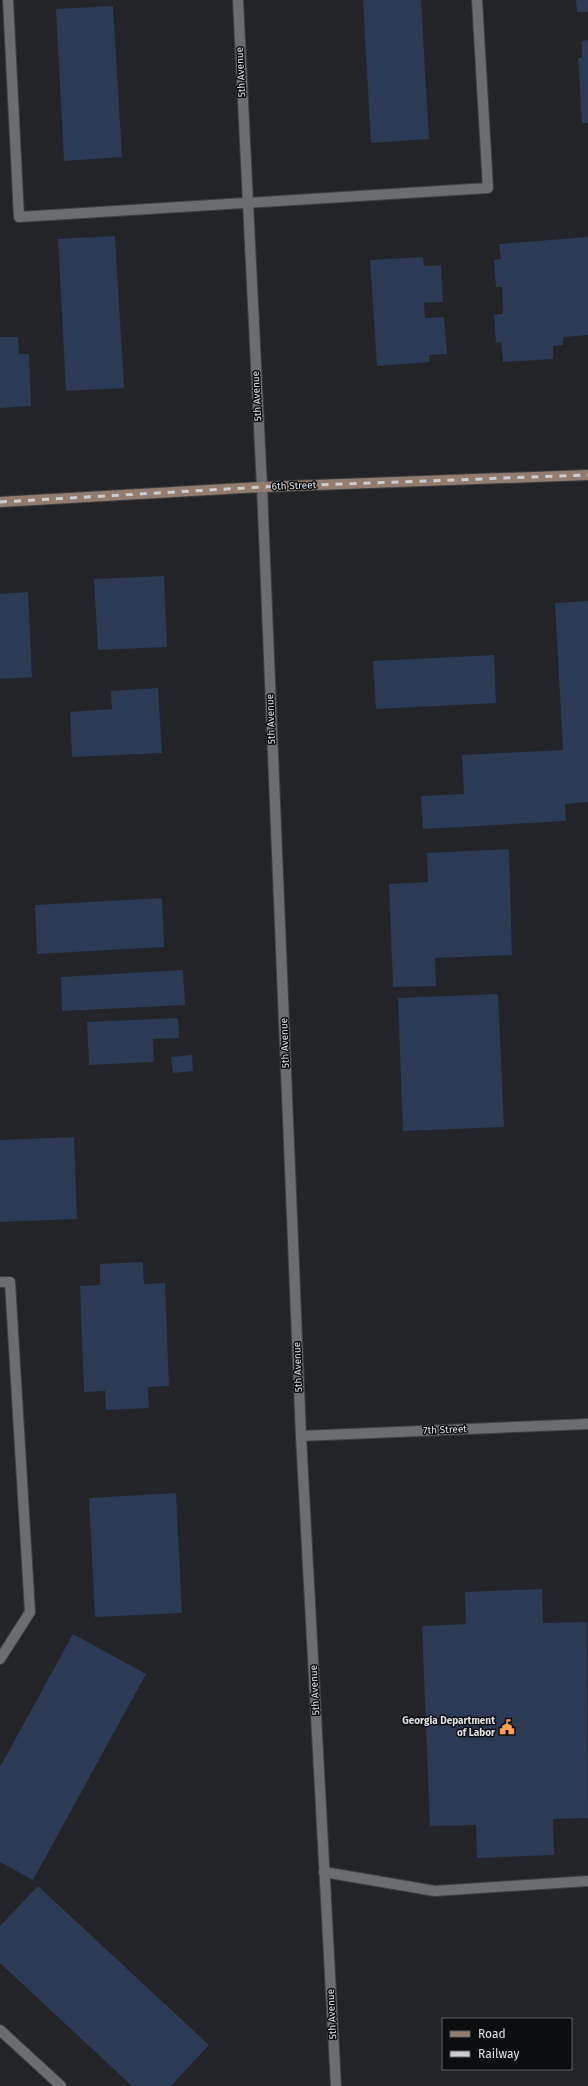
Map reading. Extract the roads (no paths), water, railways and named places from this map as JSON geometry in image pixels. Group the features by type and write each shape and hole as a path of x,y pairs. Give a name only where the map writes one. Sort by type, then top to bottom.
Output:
{"street":[{"path":"8,0 19,217 488,188 476,0"},
{"name":"5th Avenue","path":"238,0 262,487 301,1436 336,2086"},
{"name":"6th Street","path":"0,502 262,487 588,474"},
{"path":"0,1282 10,1282 30,1612 0,1659"},
{"name":"7th Street","path":"301,1436 588,1424"},
{"path":"324,1872 435,1891 588,1881"},
{"path":"0,2030 61,2086"}],"railway":[{"path":"0,502 262,487 588,475"}],"place":[{"name":"Georgia Department of Labor","path":"507,1727"}]}
